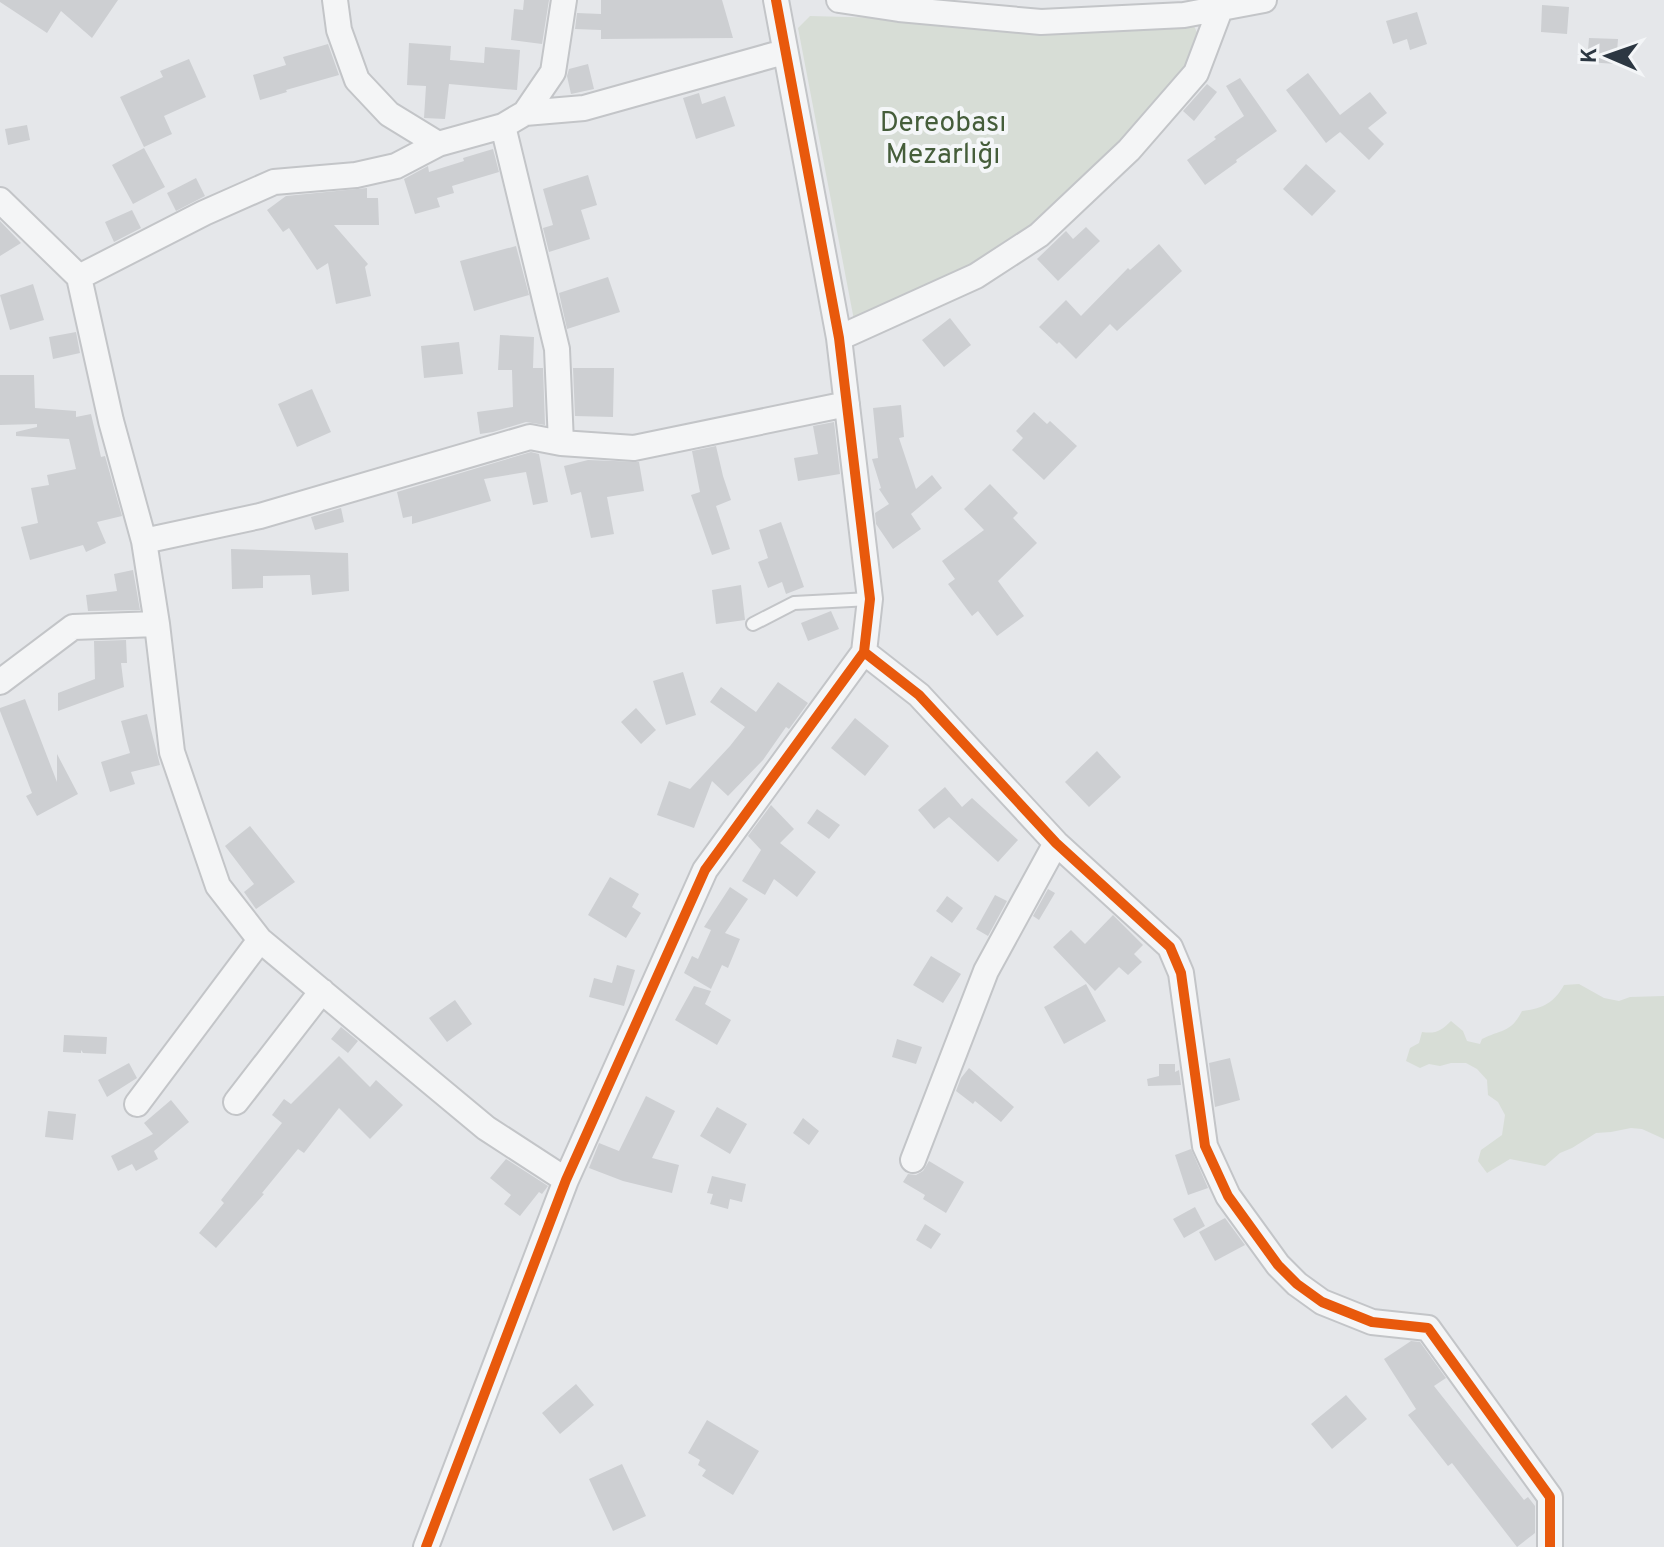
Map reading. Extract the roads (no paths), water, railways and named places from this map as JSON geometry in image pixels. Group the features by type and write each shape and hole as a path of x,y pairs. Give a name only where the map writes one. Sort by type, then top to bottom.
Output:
{"street":[{"path":"335,0 339,30 357,80 389,114 438,144"},
{"path":"79,277 204,213 274,182 356,175 396,166 438,144 503,126 525,113 553,72 564,0"},
{"path":"426,1547 566,1180 705,870 864,652 870,599 839,338 776,0"},
{"path":"839,0 1041,22 1184,15 1264,0"},
{"path":"839,338 976,276 1039,235 1129,150 1196,73 1221,7"},
{"path":"525,113 584,108 784,52"},
{"path":"503,126 557,349 561,443"},
{"path":"0,200 79,277 111,421 144,541 172,752 218,886 260,940 486,1128 566,1180"},
{"path":"144,541 260,516 530,437 561,443 634,448 847,404"},
{"path":"0,682 73,627 157,624"},
{"path":"864,652 919,695 1056,843 1170,947 1181,973 1205,1146 1228,1196 1278,1265 1322,1302 1372,1322 1428,1328 1550,1497 1550,1547"},
{"path":"913,1160 986,971 1056,843"},
{"path":"137,1104 260,940"},
{"path":"236,1102 322,991"}],"lane":[{"path":"753,624 794,603 870,599"}],"park label":[{"name":"Dereobası Mezarlığı","path":"943,140"}]}
